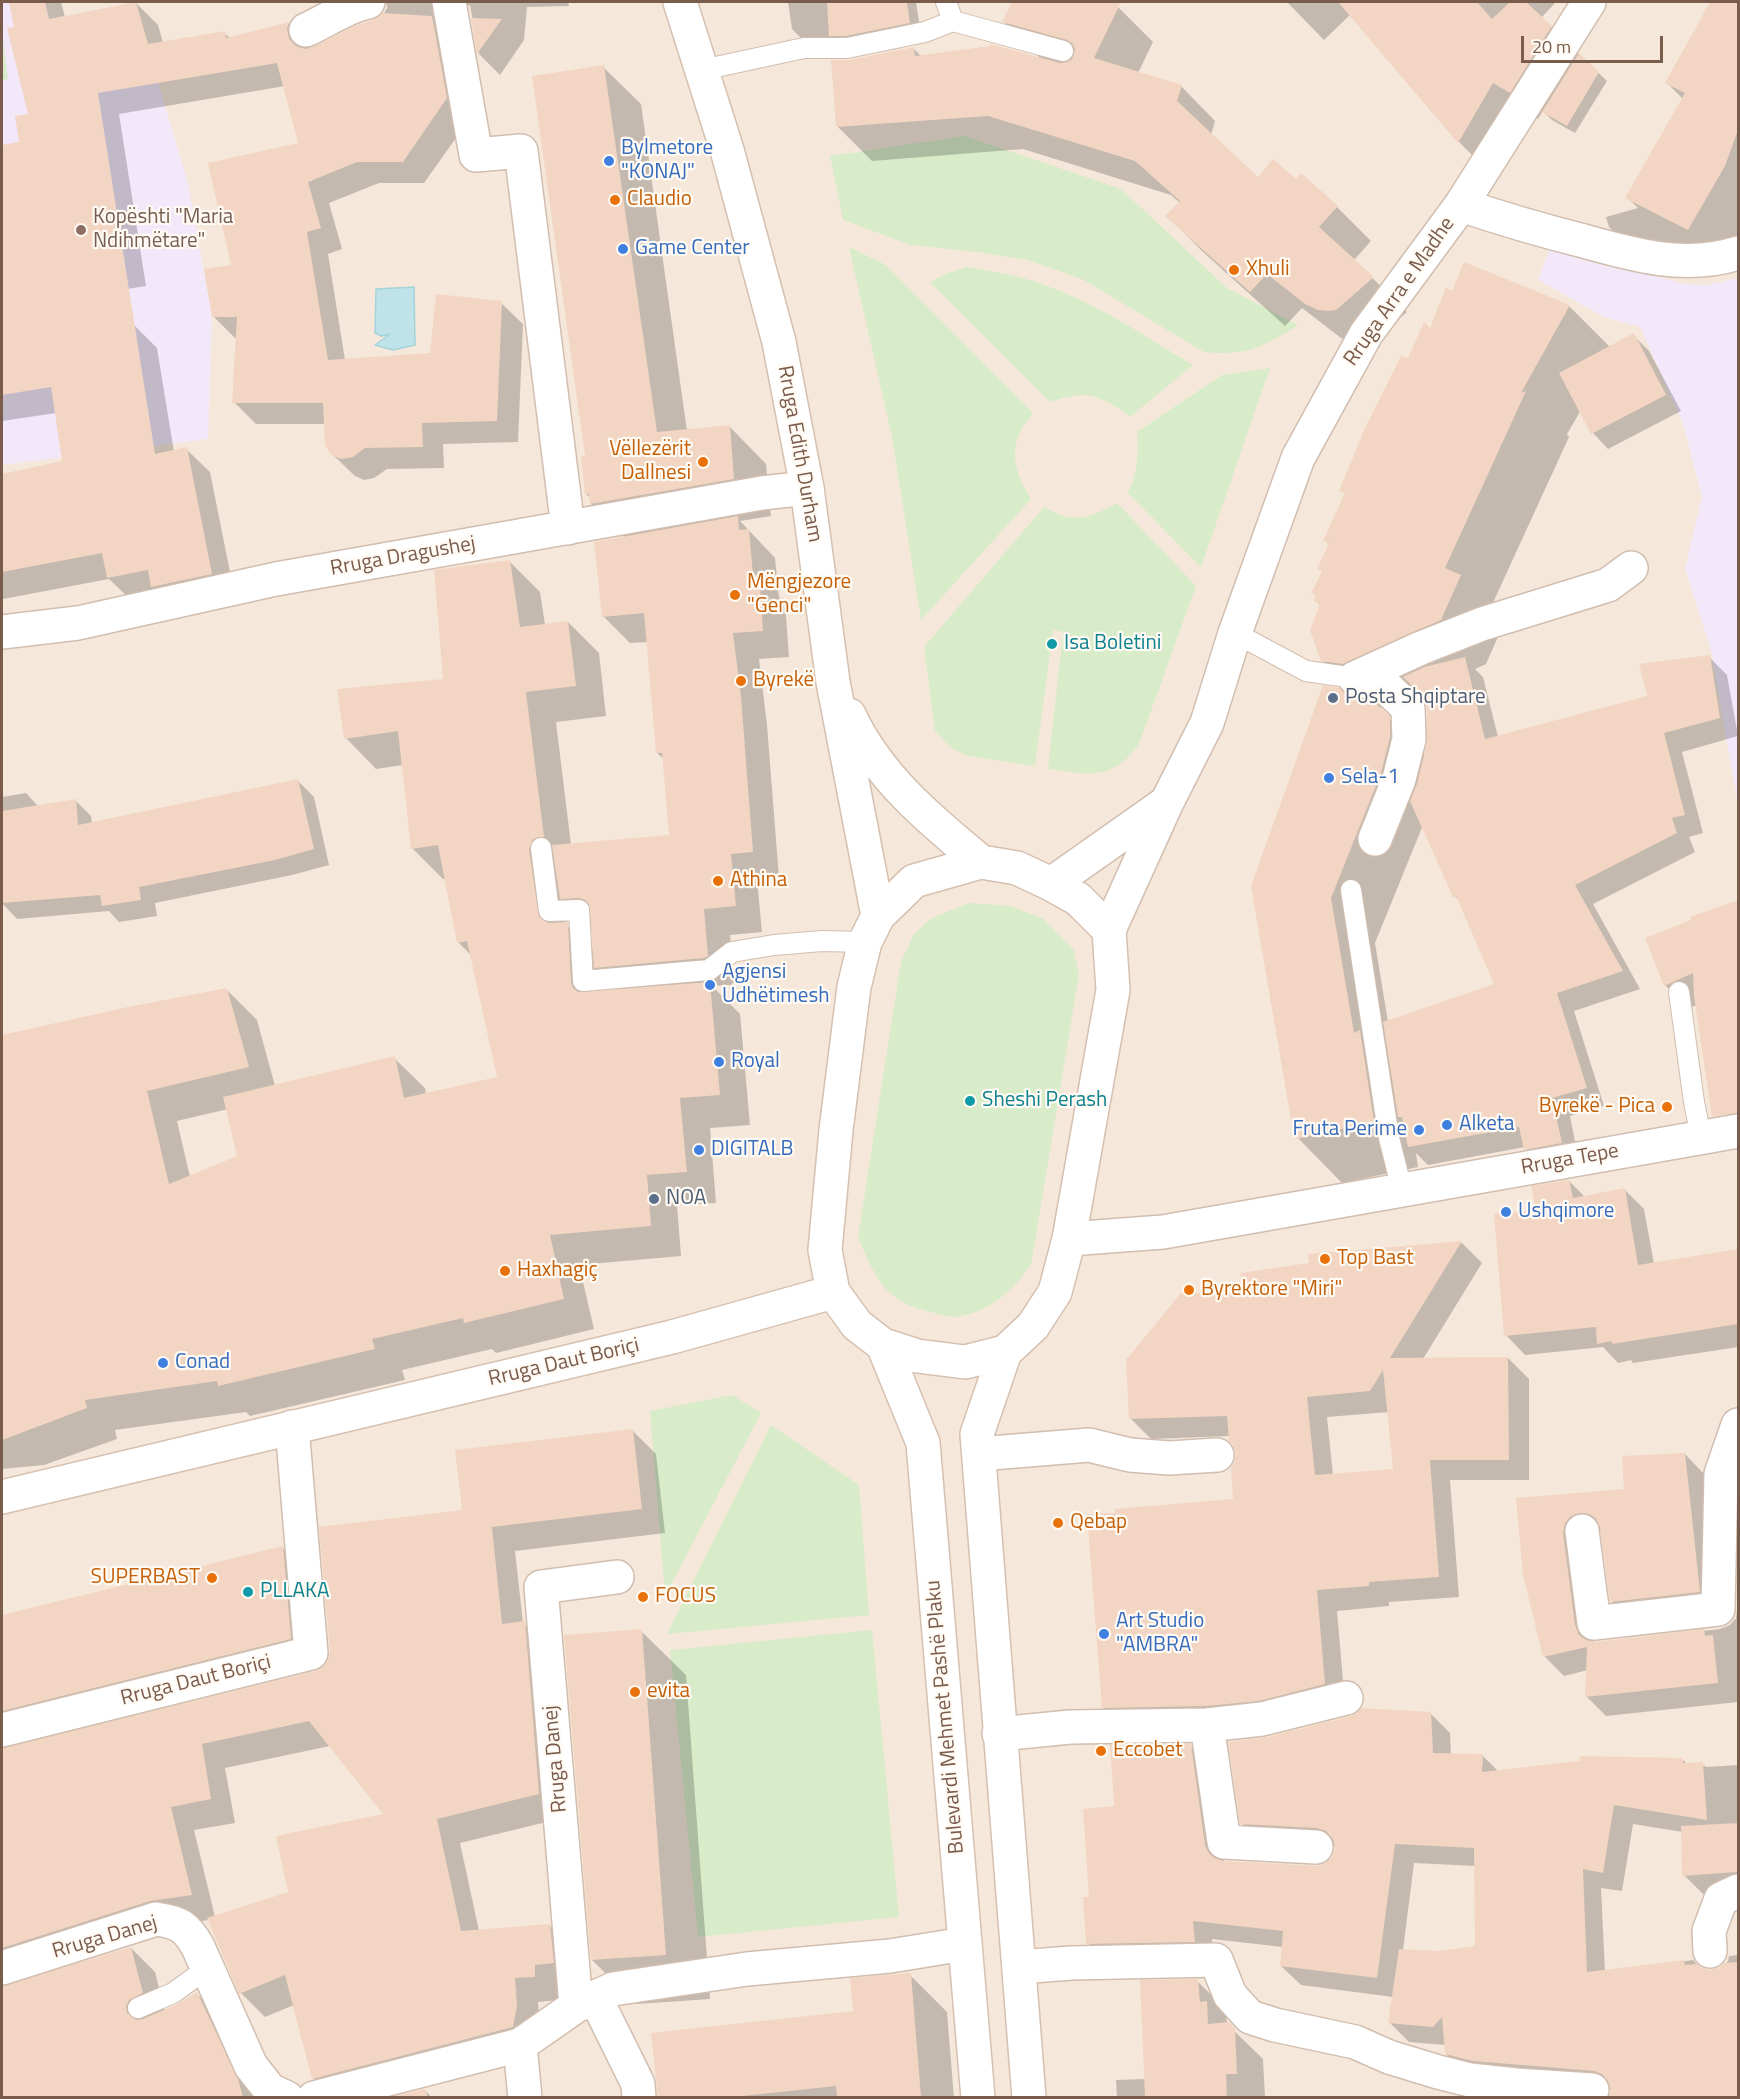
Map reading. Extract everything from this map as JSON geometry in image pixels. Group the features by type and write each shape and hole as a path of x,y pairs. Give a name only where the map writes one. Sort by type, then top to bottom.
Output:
{"street":[{"path":"306,30 352,5 368,2"},
{"path":"449,2 476,155 521,151 568,528"},
{"name":"Rruga Edith Durham","path":"680,2 727,150 779,342 807,488 833,682 871,929"},
{"name":"Rruga Arra e Madhe","path":"1109,930 1167,802 1207,723 1235,633 1298,458 1366,334 1461,205 1589,2"},
{"path":"1461,205 1527,226 1642,257 1688,262 1721,259 1738,253"},
{"name":"Rruga Dragushej","path":"2,632 78,623 276,579 762,493 807,488"},
{"path":"1355,678 1482,624 1608,585 1631,568"},
{"path":"1355,678 1386,687 1408,708 1409,739 1399,779 1375,839"},
{"path":"833,682 855,729 879,767 939,828 981,862"},
{"name":"Rruga Arra e Madhe","path":"1051,884 1167,802"},
{"path":"1005,1352 965,1362 916,1356 882,1345 857,1324 833,1292 825,1250 836,1130 855,987 871,929 914,881 981,862 1017,868 1078,899 1109,930 1113,990 1069,1239 1055,1292 1033,1326 1005,1352 977,1434 1029,2097"},
{"name":"Rruga Tepe","path":"1069,1239 1163,1232 1738,1131"},
{"name":"Rruga Daut Boriçi","path":"2,1497 672,1337 833,1292"},
{"name":"Bulevardi Mehmet Pashë Plaku","path":"882,1345 923,1443 978,2097"},
{"path":"1582,1531 1594,1623 1718,1609 1721,1474 1738,1425"},
{"name":"Rruga Daut Boriçi","path":"2,1730 311,1653 292,1427"},
{"path":"979,1454 1089,1445 1130,1455 1159,1457 1217,1455"},
{"name":"Rruga Danej","path":"586,2002 541,1587 617,1577"},
{"path":"999,1734 1070,1727 1207,1725 1262,1719 1346,1698"},
{"path":"1207,1725 1224,1842 1316,1847"},
{"path":"1710,1951 1709,1931 1721,1899 1738,1891"},
{"name":"Rruga Danej","path":"2,1968 156,1919 173,1921 189,1932 209,1967 251,2067 270,2090 287,2097"},
{"path":"314,2097 520,2045 586,2002 613,1989 747,1969 890,1956 964,1944"},
{"path":"1019,1967 1071,1963 1216,1960 1230,1995 1250,2017 1275,2025 1355,2042 1389,2057 1470,2080 1592,2090"},
{"path":"586,2002 638,2084 639,2097"},
{"path":"520,2045 525,2097"}],"lane":[{"path":"946,2 953,21"},
{"path":"702,70 804,48 847,48 926,32 953,21 1064,51"},
{"path":"1235,633 1306,671 1355,678"},
{"path":"541,848 549,911 579,910 583,981 709,970 732,952 822,941 871,929"},
{"path":"1351,890 1389,1138 1402,1190"},
{"path":"1679,992 1701,1137"},
{"path":"138,2008 173,1993 209,1967"}],"shaded area":[{"path":"2,2 1738,2 1738,2097 2,2097"},
{"path":"2,2 45,2 50,19 136,2 188,184 212,317 208,439 2,465"},
{"path":"1550,248 1684,284 1707,285 1738,278 1738,806 1711,650 1685,569 1702,497 1683,424 1640,327 1604,317 1538,280"}],"green space":[{"path":"2,34 8,79 2,80"},
{"path":"965,136 1121,189 1227,288 1298,325 1253,349 1232,353 1204,352 1082,279 1027,260 911,245 843,220 830,156"},
{"path":"849,247 886,265 1033,413 1020,432 1015,450 1016,467 1031,499 921,620 892,437"},
{"path":"967,267 1021,278 1060,291 1118,320 1193,365 1130,417 1092,396 1073,396 1050,402 930,282"},
{"path":"1270,368 1201,567 1128,493 1137,464 1137,432 1222,375"},
{"path":"1117,503 1196,586 1139,744 1119,765 1109,770 1098,773 1075,773 1048,769 1063,632 1053,630 1035,766 968,756 951,748 935,731 924,647 1044,507 1064,516 1081,517 1098,513"},
{"path":"969,903 1010,906 1042,918 1073,949 1079,974 1031,1265 1016,1284 998,1300 978,1311 954,1317 915,1307 890,1293 875,1274 858,1237 901,962 914,934 932,918"},
{"path":"732,1395 761,1413 665,1596 650,1411"},
{"path":"771,1425 859,1485 869,1615 667,1634"},
{"path":"872,1630 899,1917 698,1937 670,1650"}],"water":[{"path":"414,287 415,345 393,350 375,345 390,334 381,336 375,333 376,289"}],"building":[{"path":"9,2 45,2 49,19 136,2 148,44 225,31 226,38 289,22 287,29 289,39 296,46 305,49 373,20 382,13 432,16 447,98 403,162 357,162 308,182 321,228 307,232 328,360 430,353 436,294 502,301 497,421 422,423 423,447 365,448 353,457 341,459 331,455 325,445 323,403 232,403 237,317 212,317 204,269 231,265 208,163 298,143 277,63 98,93 155,454 187,447 212,574 151,587 148,570 107,578 102,553 2,572 2,474 62,461 51,387 2,395 2,145 19,142 15,116 28,114 7,28 14,27"},
{"path":"827,2 907,2 910,23 846,36 829,36"},
{"path":"1012,2 1121,2 1094,58 1182,85 1177,101 1258,177 1273,159 1296,179 1301,173 1338,206 1319,227 1374,277 1336,310 1328,311 1318,310 1305,304 1267,274 1250,292 1165,216 1180,201 1135,161 988,116 836,127 831,60 849,60 914,47 915,56 990,46 990,44 1060,63 1072,59 1075,49 1067,40 1002,22"},
{"path":"1338,2 1477,2 1492,19 1510,2 1526,2 1552,26 1510,93 1493,83 1458,143"},
{"path":"1710,2 1738,2 1738,130 1725,166 1688,230 1625,198 1685,93 1665,83"},
{"path":"471,18 502,19 477,54"},
{"path":"1579,53 1599,72 1567,126 1542,112"},
{"path":"604,65 657,432 730,425 734,479 590,504 589,494 585,494 581,456 585,456 532,76"},
{"path":"1464,262 1570,305 1521,393 1526,391 1445,568 1461,575 1441,620 1343,664 1321,661 1310,630 1320,604 1314,601 1316,595 1311,593 1322,572 1317,569 1329,543 1323,541 1345,493 1339,491 1365,428 1401,356 1408,358 1424,322 1430,328 1446,287 1452,291"},
{"path":"1634,333 1666,395 1591,434 1559,373"},
{"path":"738,516 739,530 749,529 753,575 759,575 763,631 733,633 741,697 753,852 731,854 736,906 704,909 708,956 704,958 594,968 589,904 579,898 560,899 552,845 669,835 662,753 656,753 644,613 602,617 594,542"},
{"path":"510,560 520,627 568,621 576,686 526,692 544,837 533,839 529,849 539,917 549,923 568,922 571,982 573,988 578,992 710,982 720,1095 680,1098 687,1172 647,1175 651,1226 550,1235 564,1299 464,1323 463,1318 372,1339 375,1349 218,1386 217,1381 85,1400 87,1408 2,1440 2,1035 227,988 249,1067 147,1091 169,1184 237,1156 223,1097 395,1056 404,1098 497,1077 467,941 457,943 438,845 411,849 398,731 344,739 337,689 443,679 434,570"},
{"path":"1710,655 1720,718 1664,733 1685,815 1672,818 1677,833 1575,885 1623,971 1557,993 1587,1088 1552,1098 1562,1143 1524,1150 1519,1127 1408,1147 1402,1117 1398,1117 1383,1022 1494,984 1456,896 1453,897 1410,801 1417,784 1427,743 1427,707 1421,694 1403,677 1424,667 1465,657 1485,739 1647,696 1639,664"},
{"path":"1323,685 1340,688 1349,696 1376,704 1390,716 1390,737 1381,773 1331,898 1354,1033 1360,1030 1374,1122 1296,1139 1251,886"},
{"path":"298,779 314,849 275,860 139,887 141,900 102,906 100,895 2,903 2,811 76,799 78,825"},
{"path":"1738,900 1738,1113 1712,1117 1694,996 1693,973 1664,986 1645,938 1691,920 1690,917"},
{"path":"1569,1180 1573,1198 1625,1188 1638,1265 1738,1249 1738,1324 1612,1344 1612,1341 1597,1344 1596,1327 1504,1336 1494,1214 1536,1210 1531,1186"},
{"path":"1462,1241 1390,1358 1508,1357 1509,1460 1430,1460 1439,1577 1369,1582 1369,1586 1317,1590 1325,1684 1259,1701 1206,1706 1102,1708 1087,1514 1115,1513 1115,1509 1233,1499 1231,1467 1236,1453 1229,1441 1227,1416 1129,1419 1126,1360 1181,1293 1247,1294 1240,1273 1309,1263 1308,1254","holes":["1383,1370 1393,1469 1315,1475 1307,1397 1370,1391"]},
{"path":"633,1429 642,1509 492,1527 502,1624 525,1621 539,1794 437,1819 461,1931 550,1924 554,1963 535,1965 535,1977 515,1978 517,2006 513,2027 312,2079 285,1975 239,1994 207,1918 288,1892 276,1836 383,1814 309,1721 202,1744 211,1799 171,1807 192,1895 150,1901 2,1948 2,1748 316,1671 328,1661 330,1651 319,1527 462,1510 455,1450"},
{"path":"1685,1453 1700,1592 1610,1602 1600,1528 1596,1519 1590,1514 1579,1513 1570,1517 1565,1523 1563,1533 1575,1625 1579,1635 1586,1640 1596,1642 1704,1629 1705,1636 1713,1635 1718,1683 1585,1697 1587,1647 1543,1657 1523,1575 1516,1498 1624,1489 1622,1456"},
{"path":"283,1546 291,1639 2,1711 2,1615"},
{"path":"642,1629 666,1955 591,1960 564,1635"},
{"path":"1361,1708 1431,1712 1433,1753 1483,1754 1482,1772 1579,1761 1580,1756 1683,1758 1683,1763 1703,1762 1707,1820 1614,1805 1603,1873 1583,1869 1587,1972 1684,1960 1685,1965 1698,1964 1710,1970 1724,1963 1738,1962 1738,2097 1609,2097 1611,2091 1608,2081 1602,2074 1594,2071 1473,2061 1445,2054 1442,2017 1433,2027 1388,2023 1399,1949 1438,1951 1475,1946 1474,1848 1395,1844 1377,1978 1280,1966 1283,1931 1193,1921 1195,1942 1086,1944 1083,1897 1089,1897 1083,1809 1114,1806 1110,1745 1191,1744 1205,1845 1214,1858 1223,1861 1316,1866 1324,1864 1331,1858 1335,1849 1333,1839 1326,1831 1317,1828 1240,1824 1228,1742 1267,1737 1351,1716"},
{"path":"1738,1823 1738,1872 1682,1876 1681,1826"},
{"path":"131,1947 143,1993 129,2000 126,2006 127,2013 136,2020 143,2019 178,2004 197,1992 238,2079 243,2097 2,2097 2,1986"},
{"path":"911,1973 921,2097 837,2097 836,2086 733,2097 658,2097 651,2033 853,2011 850,1978"},
{"path":"1198,1979 1200,2002 1207,2001 1208,2024 1229,2022 1235,2029 1237,2074 1226,2074 1227,2097 1145,2097 1140,1980"},
{"path":"425,2089 428,2097 391,2097"}],"place":[{"name":"Bylmetore \"KONAJ\"","path":"609,161"},
{"name":"Claudio","path":"615,200"},
{"name":"Kopështi \"Maria Ndihmëtare\"","path":"81,230"},
{"name":"Game Center","path":"623,249"},
{"name":"Xhuli","path":"1234,270"},
{"name":"Vëllezërit Dallnesi","path":"703,462"},
{"name":"Mëngjezore \"Genci\"","path":"735,595"},
{"name":"Isa Boletini","path":"1052,644"},
{"name":"Byrekë","path":"741,681"},
{"name":"Posta Shqiptare","path":"1333,698"},
{"name":"Sela-1","path":"1329,778"},
{"name":"Athina","path":"718,881"},
{"name":"Agjensi Udhëtimesh","path":"710,985"},
{"name":"Royal","path":"719,1062"},
{"name":"Sheshi Perash","path":"970,1101"},
{"name":"Byrekë - Pica","path":"1667,1107"},
{"name":"Alketa","path":"1447,1125"},
{"name":"Fruta Perime","path":"1419,1130"},
{"name":"DIGITALB","path":"699,1150"},
{"name":"NOA","path":"654,1199"},
{"name":"Ushqimore","path":"1506,1212"},
{"name":"Top Bast","path":"1325,1259"},
{"name":"Haxhagiç","path":"505,1271"},
{"name":"Byrektore \"Miri\"","path":"1189,1290"},
{"name":"Conad","path":"163,1363"},
{"name":"Qebap","path":"1058,1523"},
{"name":"SUPERBAST","path":"212,1578"},
{"name":"PLLAKA","path":"248,1592"},
{"name":"FOCUS","path":"643,1597"},
{"name":"Art Studio \"AMBRA\"","path":"1104,1634"},
{"name":"evita","path":"635,1692"},
{"name":"Eccobet","path":"1101,1751"}]}
